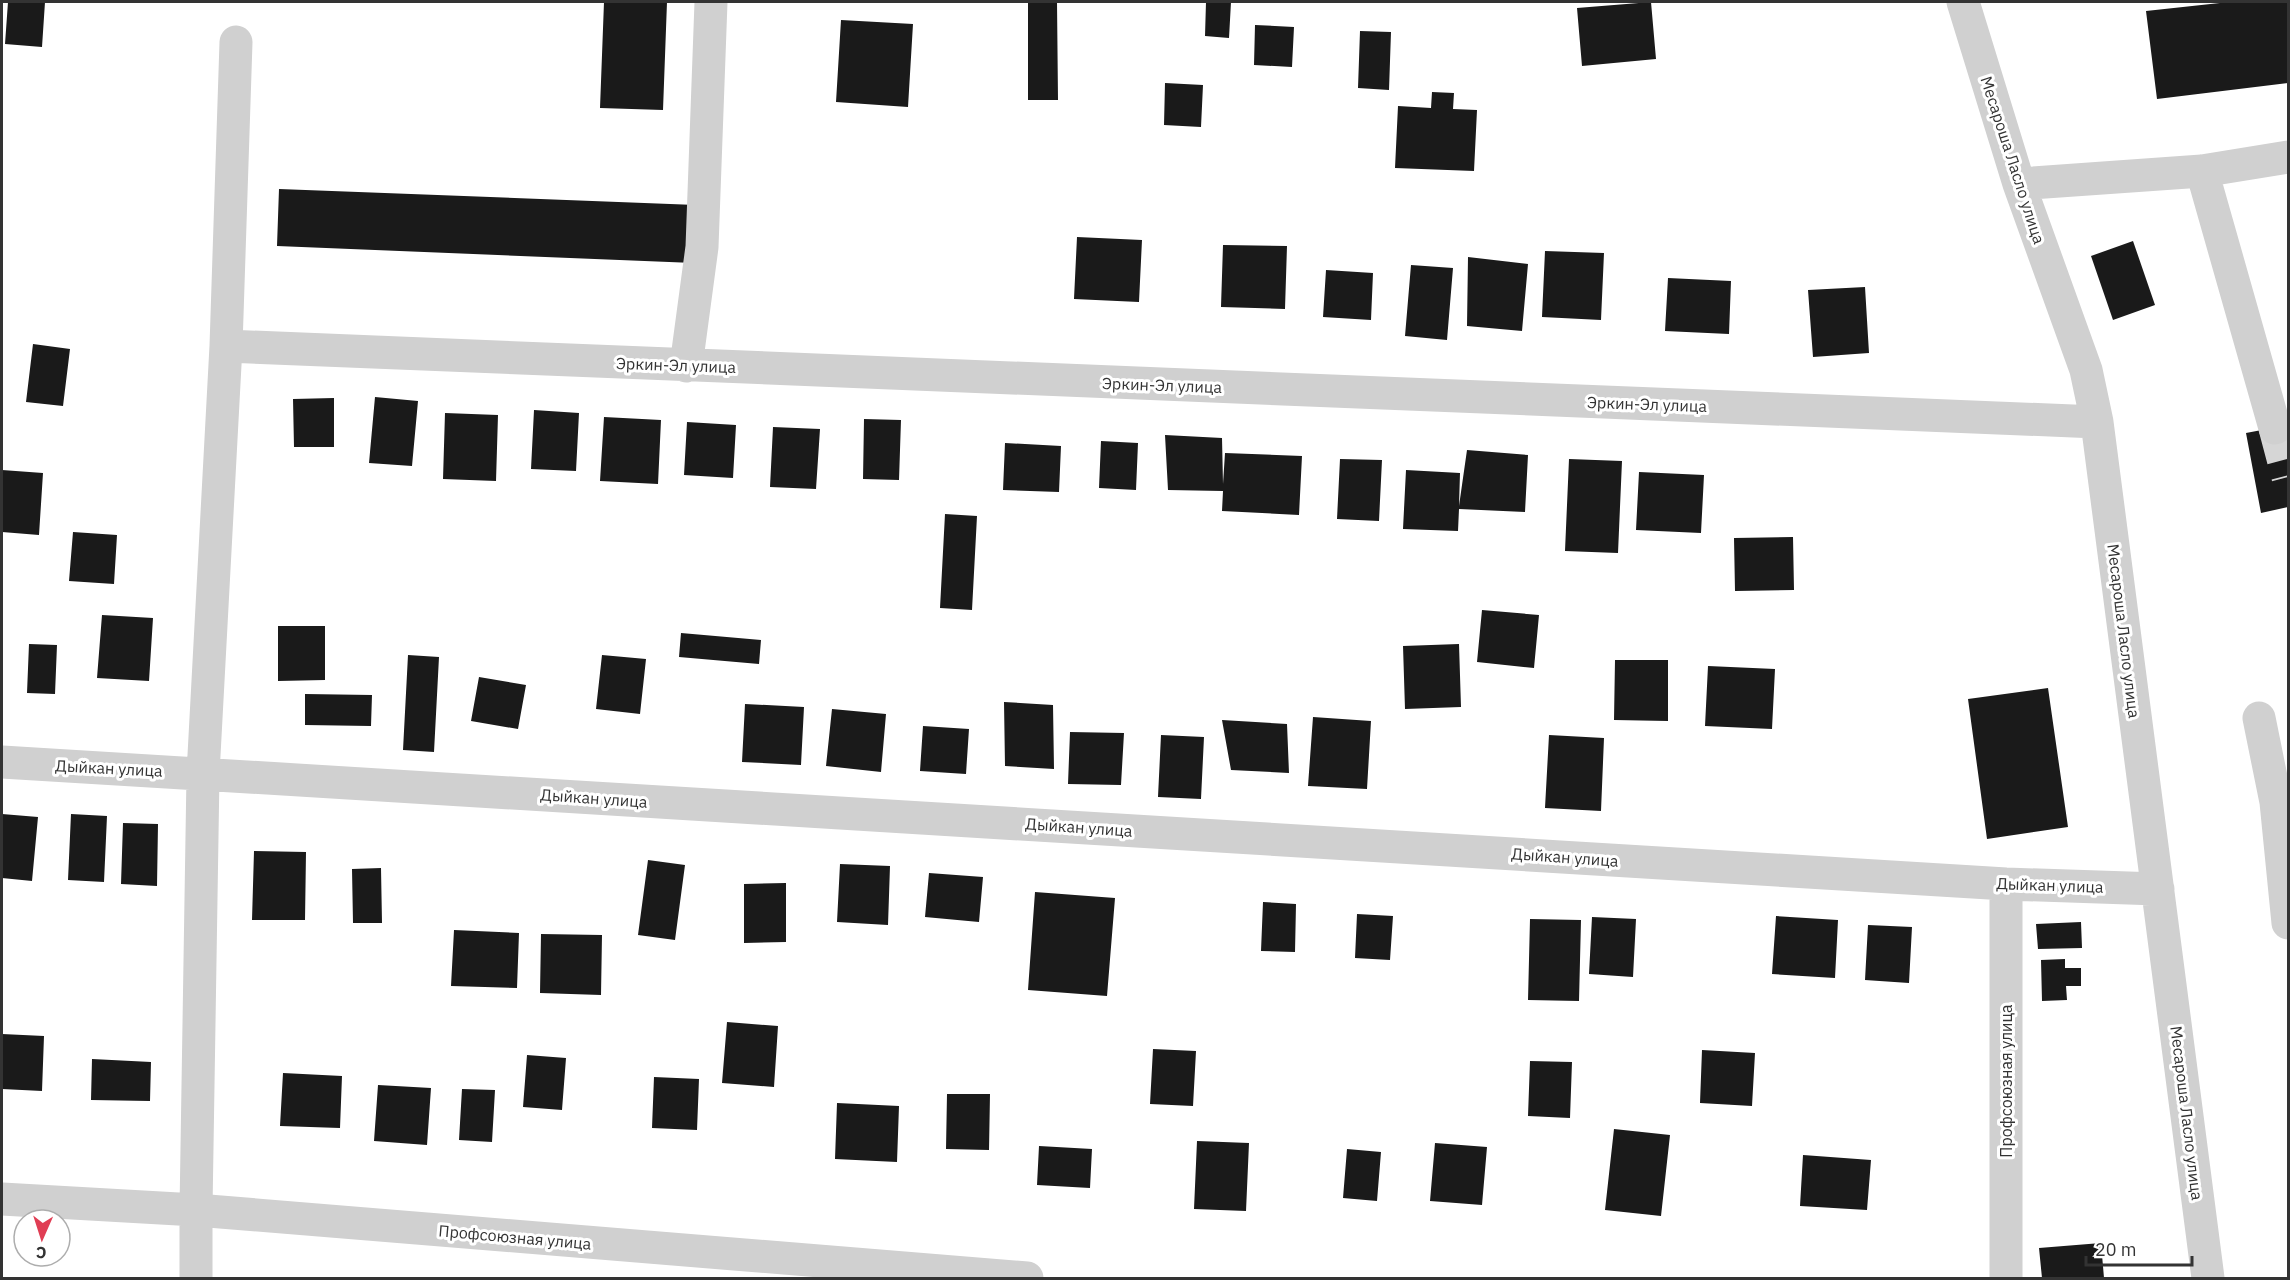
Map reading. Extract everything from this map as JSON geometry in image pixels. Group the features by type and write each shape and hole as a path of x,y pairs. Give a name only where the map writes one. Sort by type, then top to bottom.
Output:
{"street":[{"path":"686,366 702,247 711,2"},
{"name":"Месароша Ласло улица","path":"1963,2 2019,184 2086,370 2097,422 2208,1278"},
{"path":"196,1278 203,774 226,346 236,42"},
{"path":"2019,184 2202,171 2289,157"},
{"path":"2202,171 2275,428"},
{"name":"Эркин-Эл улица","path":"226,346 2097,422"},
{"path":"2259,718 2276,802 2289,923"},
{"name":"Дыйкан улица","path":"2,762 2006,884 2158,889"},
{"name":"Профсоюзная улица","path":"2006,884 2006,1278"},
{"name":"Профсоюзная улица","path":"2,1198 196,1210 1027,1278"}],"building":[{"path":"8,2 45,2 42,47 5,44"},
{"path":"604,2 667,2 663,110 600,108"},
{"path":"1028,2 1057,2 1058,100 1028,100"},
{"path":"1206,2 1231,2 1229,38 1205,36"},
{"path":"1651,2 1656,59 1582,66 1577,8"},
{"path":"2229,2 2288,2 2288,83 2157,99 2146,11"},
{"path":"841,20 913,24 908,107 836,102"},
{"path":"1255,25 1294,27 1292,67 1254,65"},
{"path":"1360,31 1391,32 1389,90 1358,88"},
{"path":"1165,83 1203,85 1201,127 1164,125"},
{"path":"1432,92 1454,93 1453,109 1477,110 1474,171 1395,168 1398,106 1431,108"},
{"path":"279,189 696,205 694,263 277,246"},
{"path":"1077,237 1142,240 1139,302 1074,299"},
{"path":"2133,241 2155,305 2113,320 2091,256"},
{"path":"1223,245 1287,246 1285,309 1221,307"},
{"path":"1545,251 1604,253 1601,320 1542,317"},
{"path":"1468,257 1528,264 1522,331 1467,326"},
{"path":"1411,265 1453,268 1447,340 1405,336"},
{"path":"1326,270 1373,273 1371,320 1323,317"},
{"path":"1668,278 1731,281 1729,334 1665,331"},
{"path":"1865,287 1869,353 1813,357 1808,290"},
{"path":"33,344 70,349 63,406 26,402"},
{"path":"375,397 418,401 412,466 369,463"},
{"path":"334,398 334,447 294,447 293,399"},
{"path":"534,410 579,413 576,471 531,469"},
{"path":"445,413 498,415 496,481 443,479"},
{"path":"604,417 661,420 658,484 600,481"},
{"path":"864,419 901,420 899,480 863,479"},
{"path":"687,422 736,425 733,478 684,475"},
{"path":"2288,425 2288,507 2261,513 2246,433"},
{"path":"773,427 820,429 816,489 770,487"},
{"path":"1165,435 1222,438 1223,484 1225,453 1302,456 1299,515 1222,511 1223,491 1168,490"},
{"path":"1101,441 1138,443 1136,490 1099,488"},
{"path":"1005,443 1061,446 1059,492 1003,490"},
{"path":"1467,450 1528,455 1525,512 1459,509 1458,531 1403,529 1406,470 1460,473 1459,506"},
{"path":"1340,459 1382,460 1379,521 1337,519"},
{"path":"1569,459 1622,461 1618,553 1565,551"},
{"path":"2,470 43,473 39,535 2,532"},
{"path":"1639,472 1704,475 1701,533 1636,530"},
{"path":"945,514 977,516 972,610 940,608"},
{"path":"73,532 117,535 114,584 69,581"},
{"path":"1793,537 1794,590 1735,591 1734,538"},
{"path":"1482,610 1539,615 1534,668 1477,662"},
{"path":"102,615 153,618 149,681 97,678"},
{"path":"278,626 325,626 325,680 278,681"},
{"path":"681,633 761,640 759,664 679,657"},
{"path":"29,644 57,645 55,694 27,693"},
{"path":"1459,644 1461,707 1405,709 1403,646"},
{"path":"408,655 439,657 434,752 403,750"},
{"path":"602,655 646,659 640,714 596,709"},
{"path":"1615,660 1668,660 1668,721 1614,720"},
{"path":"1708,666 1775,669 1772,729 1705,726"},
{"path":"479,677 526,685 518,729 471,721"},
{"path":"2048,688 2068,827 1987,839 1968,699"},
{"path":"305,694 372,695 371,726 305,725"},
{"path":"1004,702 1053,705 1054,769 1005,766"},
{"path":"745,704 804,707 801,765 742,762"},
{"path":"832,709 886,714 881,772 826,766"},
{"path":"1313,717 1371,721 1367,789 1308,786"},
{"path":"1222,720 1287,724 1289,773 1231,770"},
{"path":"923,726 969,729 966,774 920,771"},
{"path":"1070,732 1124,733 1121,785 1068,784"},
{"path":"1161,735 1204,737 1201,799 1158,797"},
{"path":"1549,735 1604,738 1601,811 1545,808"},
{"path":"2,814 38,817 32,881 2,878"},
{"path":"71,814 107,816 104,882 68,880"},
{"path":"123,823 158,824 157,886 121,884"},
{"path":"254,851 306,852 305,920 252,920"},
{"path":"648,860 685,865 675,940 638,935"},
{"path":"840,864 890,866 888,925 837,922"},
{"path":"381,868 382,923 353,923 352,869"},
{"path":"929,873 983,877 979,922 925,917"},
{"path":"786,883 786,942 744,943 744,884"},
{"path":"1035,892 1115,898 1107,996 1028,990"},
{"path":"1263,902 1296,904 1295,952 1261,951"},
{"path":"1357,914 1393,916 1390,960 1355,958"},
{"path":"1776,916 1838,920 1835,978 1772,974"},
{"path":"1592,917 1636,919 1633,977 1589,974"},
{"path":"1530,919 1581,920 1579,1001 1528,1000"},
{"path":"2081,922 2082,948 2038,949 2036,924"},
{"path":"1868,925 1912,927 1909,983 1865,980"},
{"path":"454,930 519,933 517,988 451,986"},
{"path":"541,934 602,935 601,995 540,993"},
{"path":"2065,959 2065,968 2081,968 2081,986 2066,986 2067,1000 2042,1001 2041,960"},
{"path":"727,1022 778,1026 774,1087 722,1083"},
{"path":"2,1034 44,1036 42,1091 2,1089"},
{"path":"1153,1049 1196,1051 1193,1106 1150,1104"},
{"path":"1702,1050 1755,1053 1752,1106 1700,1103"},
{"path":"527,1055 566,1058 562,1110 523,1107"},
{"path":"92,1059 151,1062 150,1101 91,1100"},
{"path":"1530,1061 1572,1062 1570,1118 1528,1116"},
{"path":"283,1073 342,1076 340,1128 280,1126"},
{"path":"654,1077 699,1079 697,1130 652,1128"},
{"path":"378,1085 431,1088 427,1145 374,1141"},
{"path":"462,1089 495,1090 492,1142 459,1140"},
{"path":"947,1094 990,1094 989,1150 946,1149"},
{"path":"837,1103 899,1106 897,1162 835,1159"},
{"path":"1614,1129 1670,1135 1661,1216 1605,1210"},
{"path":"1197,1141 1249,1143 1246,1211 1194,1209"},
{"path":"1435,1143 1487,1147 1482,1205 1430,1201"},
{"path":"1039,1146 1092,1149 1090,1188 1037,1185"},
{"path":"1347,1149 1381,1152 1377,1201 1343,1198"},
{"path":"1803,1155 1871,1160 1867,1210 1800,1206"},
{"path":"2101,1243 2104,1278 2042,1278 2039,1248"}],"tunnel":[{"path":"2275,428 2288,477"}]}
